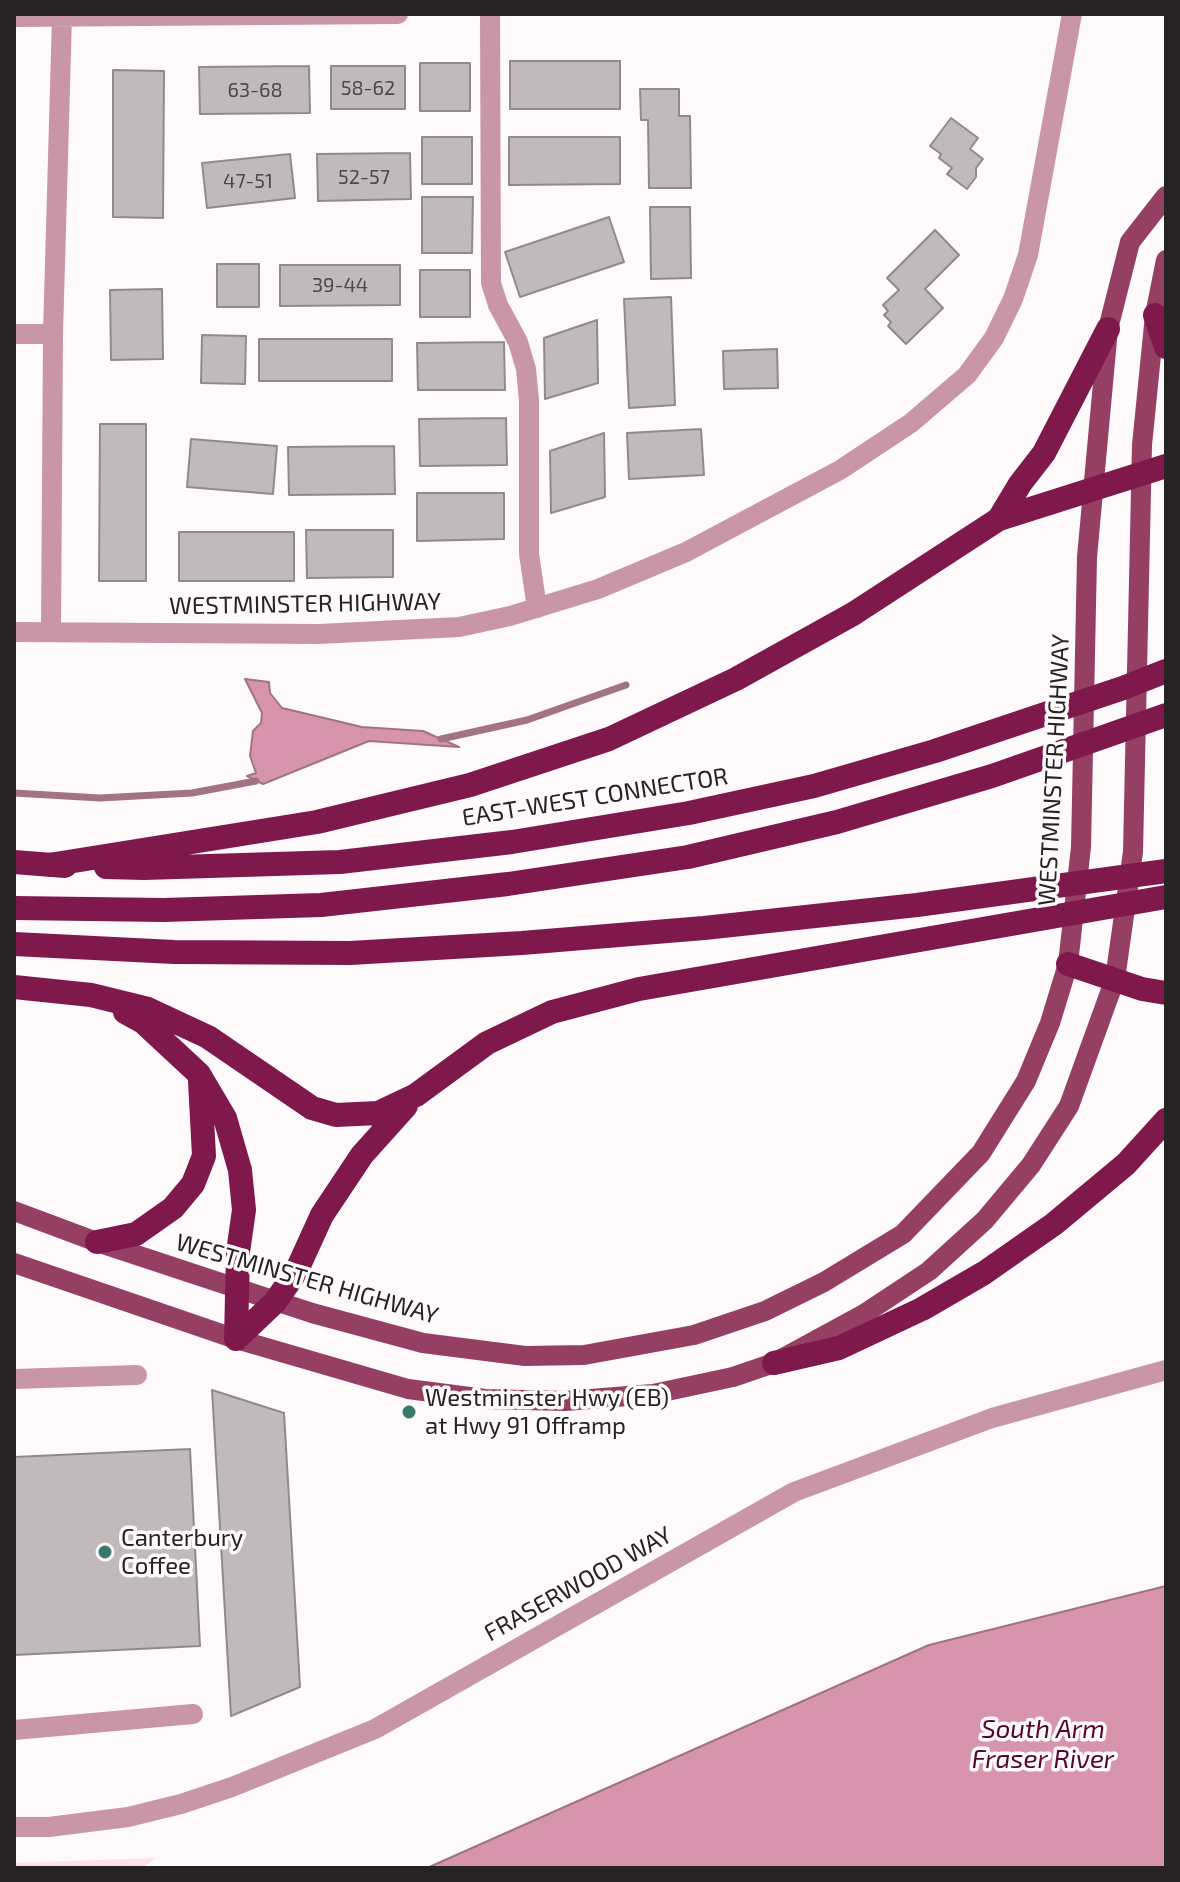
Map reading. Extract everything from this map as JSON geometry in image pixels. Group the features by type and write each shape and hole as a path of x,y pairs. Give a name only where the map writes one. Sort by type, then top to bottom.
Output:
{"highway":[{"path":"1155,315 1166,347"},
{"path":"999,519 1044,453 1108,329"},
{"path":"49,865 317,822 470,785 609,739 736,679 853,614 999,519 1166,466"},
{"name":"EAST-WEST CONNECTOR","path":"14,862 144,868 340,862 512,842 689,813 814,786 935,751 1166,671"},
{"path":"14,908 164,910 321,905 508,884 688,857 837,822 978,781 1166,715"},
{"path":"14,944 174,952 321,953 491,945 704,928 917,905 1166,871"},
{"path":"14,987 91,995 148,1009 208,1037 298,1102 336,1115 378,1113 416,1095 487,1043 552,1012 625,992 1166,897"},
{"path":"1068,964 1142,989 1166,993"},
{"path":"91,995 143,1022 199,1074 225,1118 240,1170 244,1210 236,1289 236,1339"},
{"path":"97,1242 136,1234 173,1208 193,1184 204,1156 199,1074"},
{"path":"236,1339 275,1302 296,1272 322,1215 362,1155 416,1095"},
{"path":"774,1363 839,1348 922,1309 984,1273 1054,1224 1126,1164 1166,1120"}],"main road":[{"name":"WESTMINSTER HIGHWAY","path":"1166,197 1166,216"},
{"name":"WESTMINSTER HIGHWAY","path":"14,1211 275,1302 423,1343 525,1356 584,1355 694,1335 765,1311 824,1282 903,1234 981,1153 1026,1081 1050,1023 1068,964 1081,847 1087,557 1108,329 1130,242 1166,197"},
{"path":"14,1263 236,1339 408,1389 485,1399 565,1401 653,1394 733,1377 774,1363 864,1314 929,1271 985,1220 1031,1165 1069,1106 1115,979 1133,852 1140,475 1145,393 1166,260"}],"street":[{"path":"14,17 398,14"},
{"path":"490,14 491,283 498,305 518,342 526,369 529,400 529,554 537,608"},
{"name":"WESTMINSTER HIGHWAY","path":"14,632 319,634 459,627 598,589 686,552 840,470 911,423 967,375 994,338 1013,299 1028,255 1072,14"},
{"path":"51,632 53,334 62,17"},
{"path":"14,334 53,334"},
{"name":"FRASERWOOD WAY","path":"14,1827 49,1827 128,1817 232,1787 375,1729 794,1492 992,1418 1166,1370"},
{"path":"14,1379 137,1375"},
{"path":"14,1730 193,1714"}],"shaded area":[{"path":"156,1858 142,1868 14,1868 14,1863"}],"water":[{"path":"245,679 269,682 270,693 282,708 362,727 423,731 459,747 369,741 263,784 247,776 256,773 250,756 253,731 261,723 262,713"},
{"name":"South Arm Fraser River","path":"1166,1586 1166,1868 427,1868 929,1645"}],"building":[{"path":"510,61 620,61 620,109 510,109"},
{"path":"420,63 470,63 470,111 420,111"},
{"path":"309,66 310,113 200,114 199,67"},
{"path":"331,66 405,66 405,109 331,109"},
{"path":"113,70 164,71 163,218 113,217"},
{"path":"640,89 679,89 679,116 690,116 691,188 649,188 648,120 641,120"},
{"path":"951,118 978,138 970,149 983,159 967,189 947,174 952,168 930,146"},
{"path":"422,137 472,137 472,184 422,184"},
{"path":"509,137 620,137 620,184 509,185"},
{"path":"410,153 411,199 318,201 317,154"},
{"path":"290,154 295,198 207,208 202,163"},
{"path":"422,197 473,197 472,253 422,253"},
{"path":"650,207 690,207 691,278 651,279"},
{"path":"609,217 624,262 520,297 505,252"},
{"path":"935,230 959,255 925,289 943,308 906,344 888,326 891,322 884,315 888,311 883,305 899,290 887,278"},
{"path":"217,264 259,264 259,307 217,307"},
{"path":"280,265 400,265 400,305 280,306"},
{"path":"420,270 470,270 470,317 420,317"},
{"path":"162,289 163,359 111,360 110,290"},
{"path":"671,297 675,405 629,408 624,299"},
{"path":"597,320 598,383 545,399 544,338"},
{"path":"202,335 246,336 245,384 201,383"},
{"path":"259,339 392,339 392,381 259,381"},
{"path":"504,342 505,390 418,390 417,343"},
{"path":"777,349 778,388 724,389 723,351"},
{"path":"506,418 507,465 420,466 419,419"},
{"path":"100,424 146,424 146,581 99,581"},
{"path":"701,429 704,475 629,479 627,433"},
{"path":"604,433 605,497 551,513 550,451"},
{"path":"191,439 277,446 273,494 187,487"},
{"path":"394,446 395,494 289,495 288,447"},
{"path":"417,493 504,493 504,539 417,541"},
{"path":"306,530 393,530 393,577 307,578"},
{"path":"179,532 294,532 294,581 179,581"},
{"path":"212,1390 284,1413 300,1687 231,1716"},
{"name":"Canterbury Coffee","path":"190,1449 200,1646 14,1655 14,1457"}],"waterway":[{"path":"441,739 527,720 626,685"},
{"path":"14,793 100,798 192,793 256,781"}],"place":[{"name":"Westminster Hwy (EB) at Hwy 91 Offramp","path":"409,1412"},
{"name":"Canterbury Coffee","path":"105,1552"}]}
